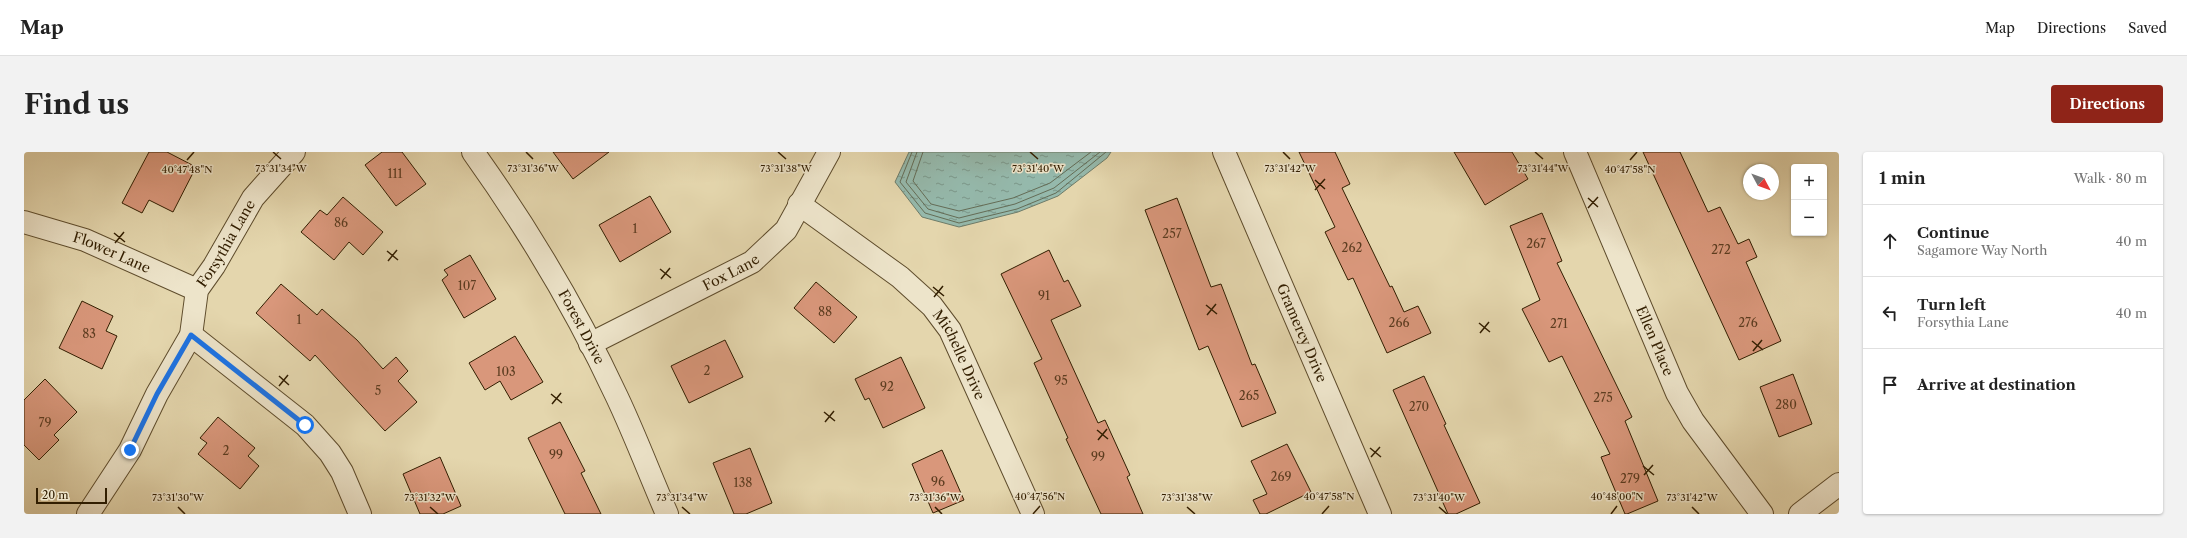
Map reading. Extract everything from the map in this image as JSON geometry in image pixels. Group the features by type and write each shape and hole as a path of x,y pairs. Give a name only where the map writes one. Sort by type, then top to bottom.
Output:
{"street":[{"name":"Forsythia Lane","path":"88,514 130,450 157,394 191,335 197,290 214,266 253,198 294,152"},
{"name":"Forest Drive","path":"473,152 499,189 559,284 617,397 667,514"},
{"name":"Fox Lane","path":"590,344 752,262 786,230 829,152"},
{"name":"Gramercy Drive","path":"1224,152 1380,514"},
{"name":"Ellen Place","path":"1575,152 1678,394 1693,421 1762,514"},
{"name":"Michelle Drive","path":"799,204 900,277 932,306 950,330 1033,514"},
{"name":"Flower Lane","path":"24,222 85,240 197,290"},
{"path":"191,335 305,425 330,453 342,472 360,514"},
{"path":"1800,514 1839,484"}],"water":[{"path":"909,152 1111,152 1107,158 1058,196 1018,212 959,227 922,217 895,182"}],"building":[{"path":"149,152 167,152 196,167 173,212 149,200 142,213 122,203"},
{"path":"382,152 402,152 426,184 396,206 365,165"},
{"path":"553,152 609,152 573,179"},
{"path":"1299,152 1335,152 1350,184 1342,188 1390,287 1392,286 1404,312 1418,306 1431,333 1387,353 1353,278 1348,280 1325,232 1335,227"},
{"path":"1454,152 1512,152 1528,179 1485,205"},
{"path":"1643,152 1680,152 1708,212 1720,207 1738,244 1749,239 1757,257 1746,262 1781,341 1739,360"},
{"path":"650,196 671,232 620,262 599,225"},
{"path":"343,197 383,232 363,255 349,242 334,260 301,232 320,210 327,215"},
{"path":"1177,198 1211,287 1221,284 1252,365 1255,364 1276,413 1242,427 1208,346 1199,350 1145,210"},
{"path":"1542,213 1562,261 1557,263 1632,417 1625,421 1658,501 1627,514 1625,514 1601,457 1610,454 1562,356 1549,362 1522,309 1540,300 1510,226"},
{"path":"1049,250 1064,282 1068,280 1081,306 1051,320 1098,423 1105,420 1130,475 1127,477 1143,514 1101,514 1066,439 1068,438 1034,363 1042,359 1001,274"},
{"path":"470,255 496,299 464,318 442,280 448,275 444,270"},
{"path":"816,282 857,317 834,343 794,308"},
{"path":"281,284 317,315 322,309 357,340 383,369 396,357 408,371 398,381 417,402 385,431 315,355 310,361 256,313"},
{"path":"82,301 113,316 106,331 117,336 102,369 59,348"},
{"path":"515,336 543,382 511,400 500,381 485,390 469,363"},
{"path":"725,340 743,377 689,403 671,366"},
{"path":"901,357 925,408 883,428 869,398 865,400 855,379"},
{"path":"1793,374 1812,424 1779,437 1760,387"},
{"path":"1424,376 1446,424 1444,425 1480,503 1456,514 1448,514 1393,390"},
{"path":"45,379 77,412 54,435 59,440 39,460 24,445 24,400"},
{"path":"218,417 255,448 248,456 259,466 240,489 198,454 207,443 200,438"},
{"path":"560,422 585,471 581,473 601,514 565,514 528,438"},
{"path":"1287,444 1311,492 1266,514 1260,514 1253,500 1267,494 1251,461"},
{"path":"750,448 772,503 746,514 734,514 713,463"},
{"path":"942,450 964,500 933,513 912,464"},
{"path":"440,457 461,506 443,514 420,514 403,474"}],"route":[{"path":"130,450 157,394 191,335 225,360 305,425"}]}
